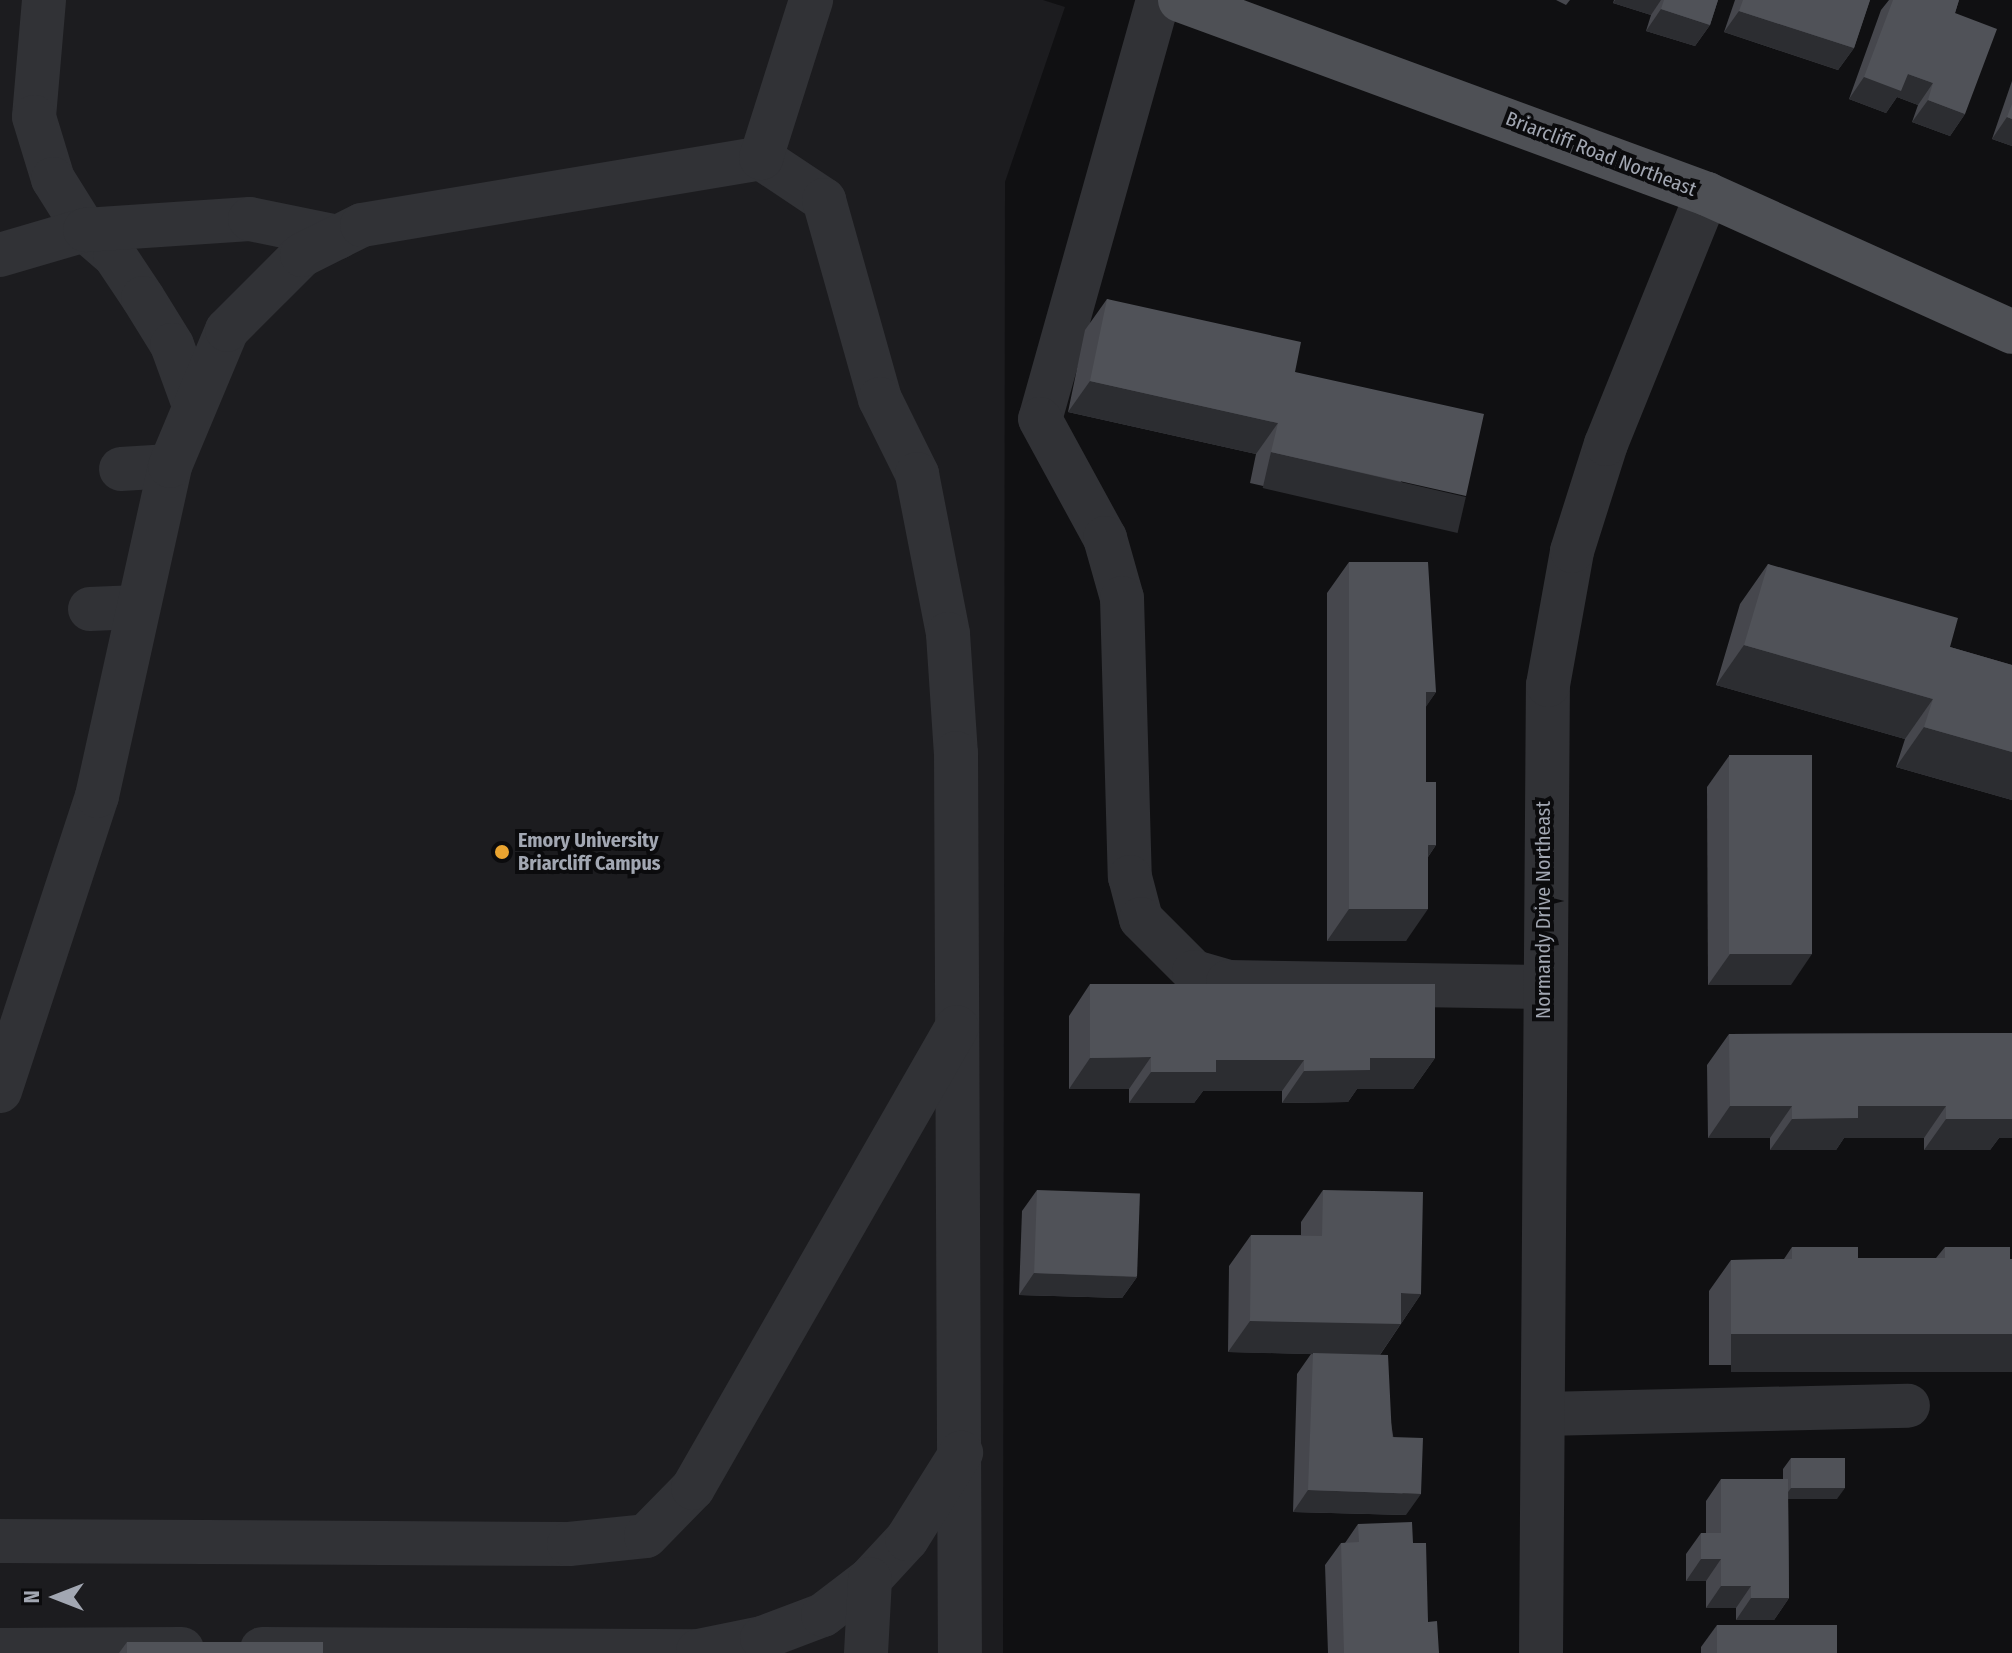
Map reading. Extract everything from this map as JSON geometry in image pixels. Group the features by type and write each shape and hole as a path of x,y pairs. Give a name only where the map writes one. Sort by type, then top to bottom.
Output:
{"main road":[{"name":"Briarcliff Road Northeast","path":"1180,0 1707,194 2012,332"}],"street":[{"path":"44,0 34,117 53,179 85,230 115,256 143,298 172,345 192,400"},
{"path":"761,158 811,0"},
{"path":"1158,0 1040,419 1105,538 1122,598 1130,877 1141,919 1194,972 1228,982 1543,987"},
{"path":"0,1091 97,796 170,466 192,400 227,330 266,287 302,255 338,237 391,219 761,158 824,200 880,399 917,474 948,634 956,753 960,1653"},
{"name":"Normandy Drive Northeast","path":"1541,1653 1544,756 1558,613 1610,431 1707,194"},
{"path":"0,255 85,230 250,219 338,237"},
{"path":"121,469 170,466"},
{"path":"90,609 138,607"},
{"path":"0,1541 569,1544 646,1536 693,1488 957,1027"},
{"path":"1543,1414 1908,1406"},
{"path":"0,1650 698,1651 762,1638 823,1615 870,1579 907,1539 961,1453"},
{"path":"866,1653 870,1579"}],"shaded area":[{"name":"Emory University Briarcliff Campus","path":"0,0 1043,0 1065,7 1005,182 1003,1653 0,1653"}],"building":[{"path":"1664,0 1718,0 1710,25 1661,9"},
{"path":"1743,0 1870,0 1854,48 1739,11"},
{"path":"1893,0 1959,0 1955,13 1997,29 1965,114 1928,100 1933,83 1908,74 1901,91 1864,77"},
{"path":"1107,299 1301,342 1295,372 1484,414 1466,496 1271,452 1278,423 1090,381"},
{"path":"1349,562 1428,562 1436,692 1426,692 1426,782 1436,782 1436,845 1428,845 1428,909 1349,909"},
{"path":"1768,564 1958,618 1950,647 2012,665 2012,752 1924,727 1933,699 1744,645"},
{"path":"1729,755 1812,755 1812,954 1729,954"},
{"path":"1090,984 1435,984 1435,1058 1370,1058 1370,1070 1304,1071 1304,1060 1216,1060 1216,1072 1151,1072 1151,1057 1090,1058"},
{"path":"2012,1033 2012,1119 1946,1119 1946,1106 1858,1106 1858,1118 1792,1119 1792,1106 1730,1106 1729,1034"},
{"path":"1037,1190 1140,1194 1137,1277 1034,1273"},
{"path":"1323,1190 1423,1192 1421,1294 1401,1293 1401,1324 1250,1321 1251,1235 1322,1236"},
{"path":"1792,1247 1858,1247 1858,1258 1945,1258 1945,1247 2010,1247 2012,1334 1731,1334 1731,1260 1792,1259"},
{"path":"1313,1353 1388,1355 1392,1437 1423,1438 1421,1494 1308,1490"},
{"path":"1791,1458 1845,1458 1845,1488 1791,1488"},
{"path":"1721,1479 1788,1479 1789,1598 1751,1598 1751,1586 1721,1586 1721,1559 1701,1559 1701,1533 1721,1533"},
{"path":"1412,1522 1413,1543 1426,1543 1428,1622 1437,1621 1439,1653 1344,1653 1341,1543 1359,1542 1358,1524"},
{"path":"1717,1625 1837,1625 1837,1653 1717,1653"},
{"path":"127,1642 323,1642 323,1653 127,1653"}],"place":[{"name":"Emory University Briarcliff Campus","path":"502,852"}]}
